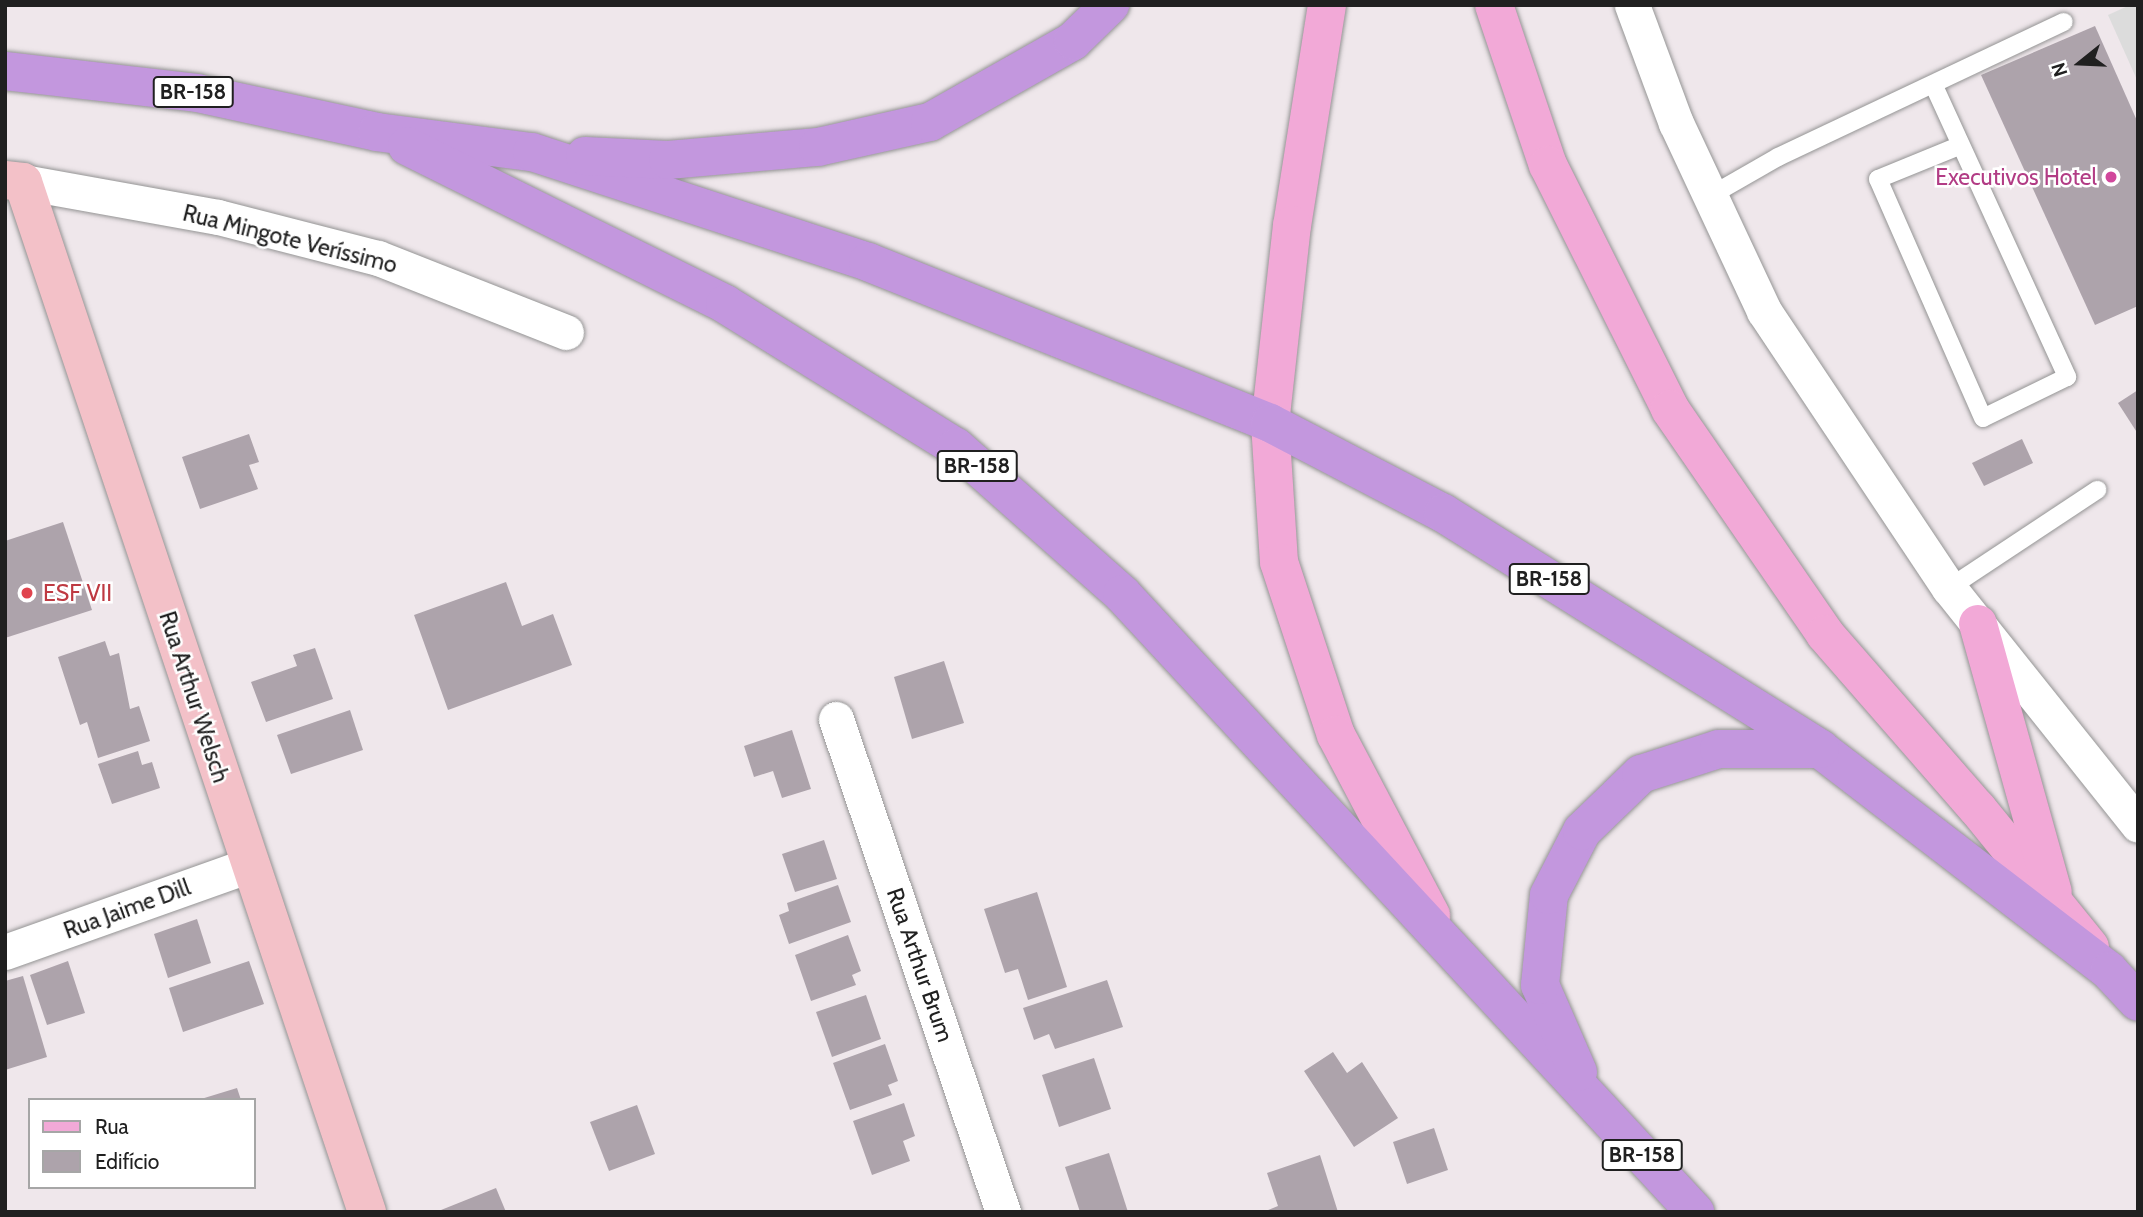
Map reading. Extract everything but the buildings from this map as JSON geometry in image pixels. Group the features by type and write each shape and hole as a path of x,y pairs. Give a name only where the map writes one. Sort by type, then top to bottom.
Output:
{"highway":[{"path":"532,152 667,160 818,146 930,122 1073,41 1110,5"},
{"name":"BR-158","path":"5,71 197,93 377,132 532,152 868,262 1270,423 1443,513 1821,749 2109,971 2138,1002"},
{"name":"BR-158","path":"377,132 725,304 956,447 1122,594 1695,1212"},
{"path":"1590,1099 1540,985 1549,895 1582,831 1641,774 1718,749 1821,749"}],"main road":[{"path":"1327,5 1292,225 1270,423 1279,562 1336,735 1410,882 1459,958"},
{"path":"1494,5 1548,165 1670,409 1825,634 2058,907 2109,971"},
{"path":"1978,624 2058,907"}],"street":[{"path":"1632,5 1676,123 1764,311 1949,589 2029,694 2138,825"},
{"name":"Rua Mingote Veríssimo","path":"14,181 218,217 378,258 566,332"},
{"name":"Rua Arthur Welsch","path":"14,181 367,1212"},
{"name":"Rua Arthur Brum","path":"836,719 1003,1212"},
{"name":"Rua Jaime Dill","path":"5,953 249,866"}],"lane":[{"path":"1710,196 1779,158 2064,22"},
{"path":"1934,86 1959,146 2067,377 1983,418 1878,179 1959,146"},
{"path":"1949,589 2097,491"}],"shaded area":[{"path":"2130,5 2138,5 2138,82 2108,15"}],"place":[{"name":"Executivos Hotel","path":"2111,177"},
{"name":"ESF VII","path":"27,593"}]}
